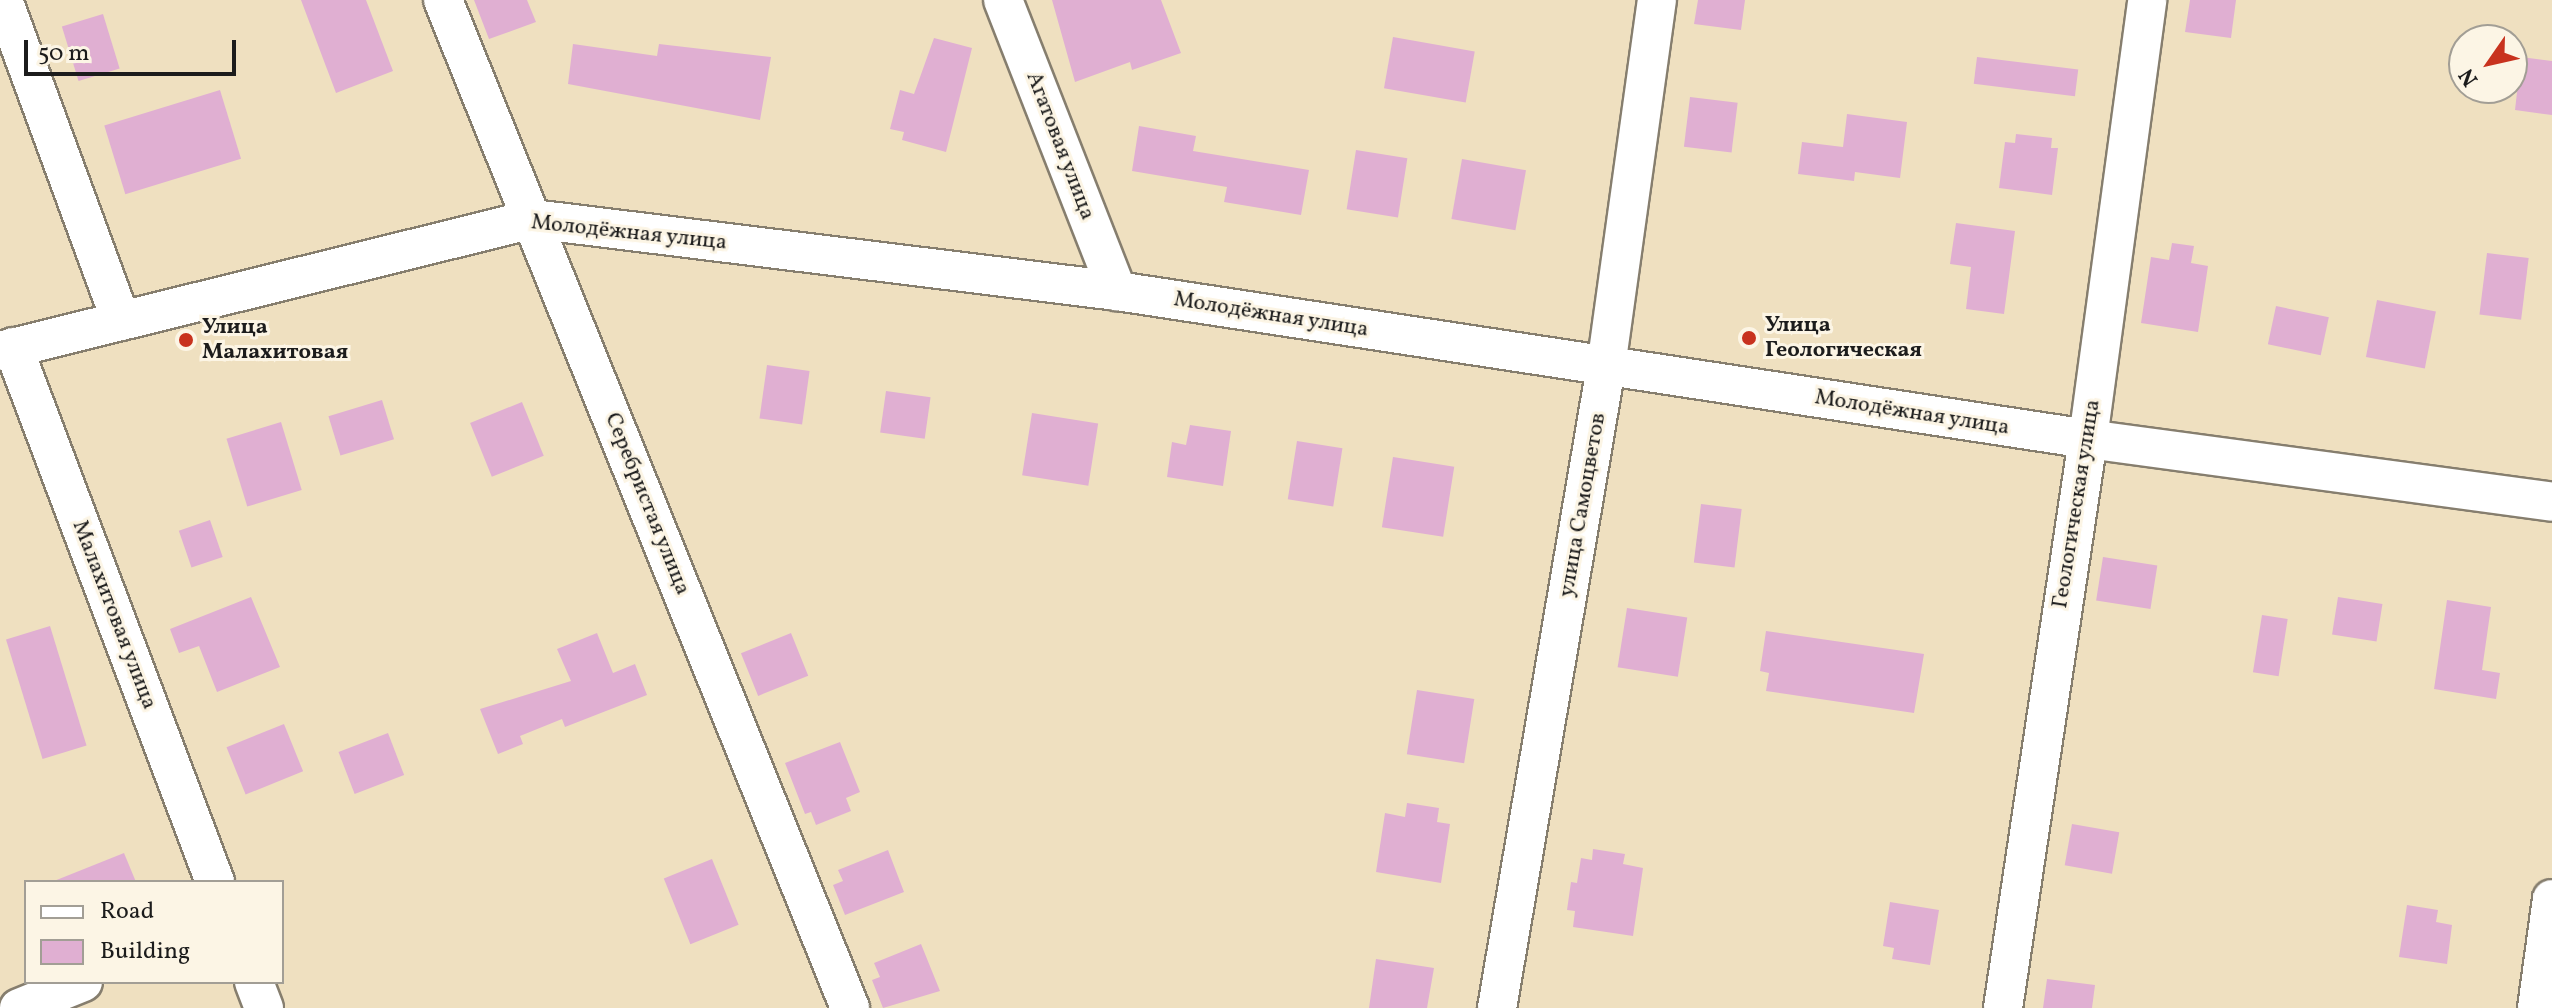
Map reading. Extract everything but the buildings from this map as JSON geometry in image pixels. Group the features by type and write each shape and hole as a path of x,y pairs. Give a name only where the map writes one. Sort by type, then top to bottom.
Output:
{"street":[{"path":"3,0 121,321"},
{"name":"Серебристая улица","path":"443,0 850,1008"},
{"name":"Агатовая улица","path":"1003,0 1117,291"},
{"name":"улица Самоцветов","path":"1497,1008 1606,367 1657,0"},
{"name":"Геологическая улица","path":"2003,1008 2088,439 2147,0"},
{"name":"Молодёжная улица","path":"6,349 533,219 1117,291 2088,439 2552,502"},
{"name":"Малахитовая улица","path":"6,349 214,880"},
{"path":"2537,1008 2552,899"},
{"path":"19,1008 78,984"},
{"path":"255,984 264,1008"}],"place":[{"name":"Улица Геологическая","path":"1749,338"},
{"name":"Улица Малахитовая","path":"186,340"}]}
